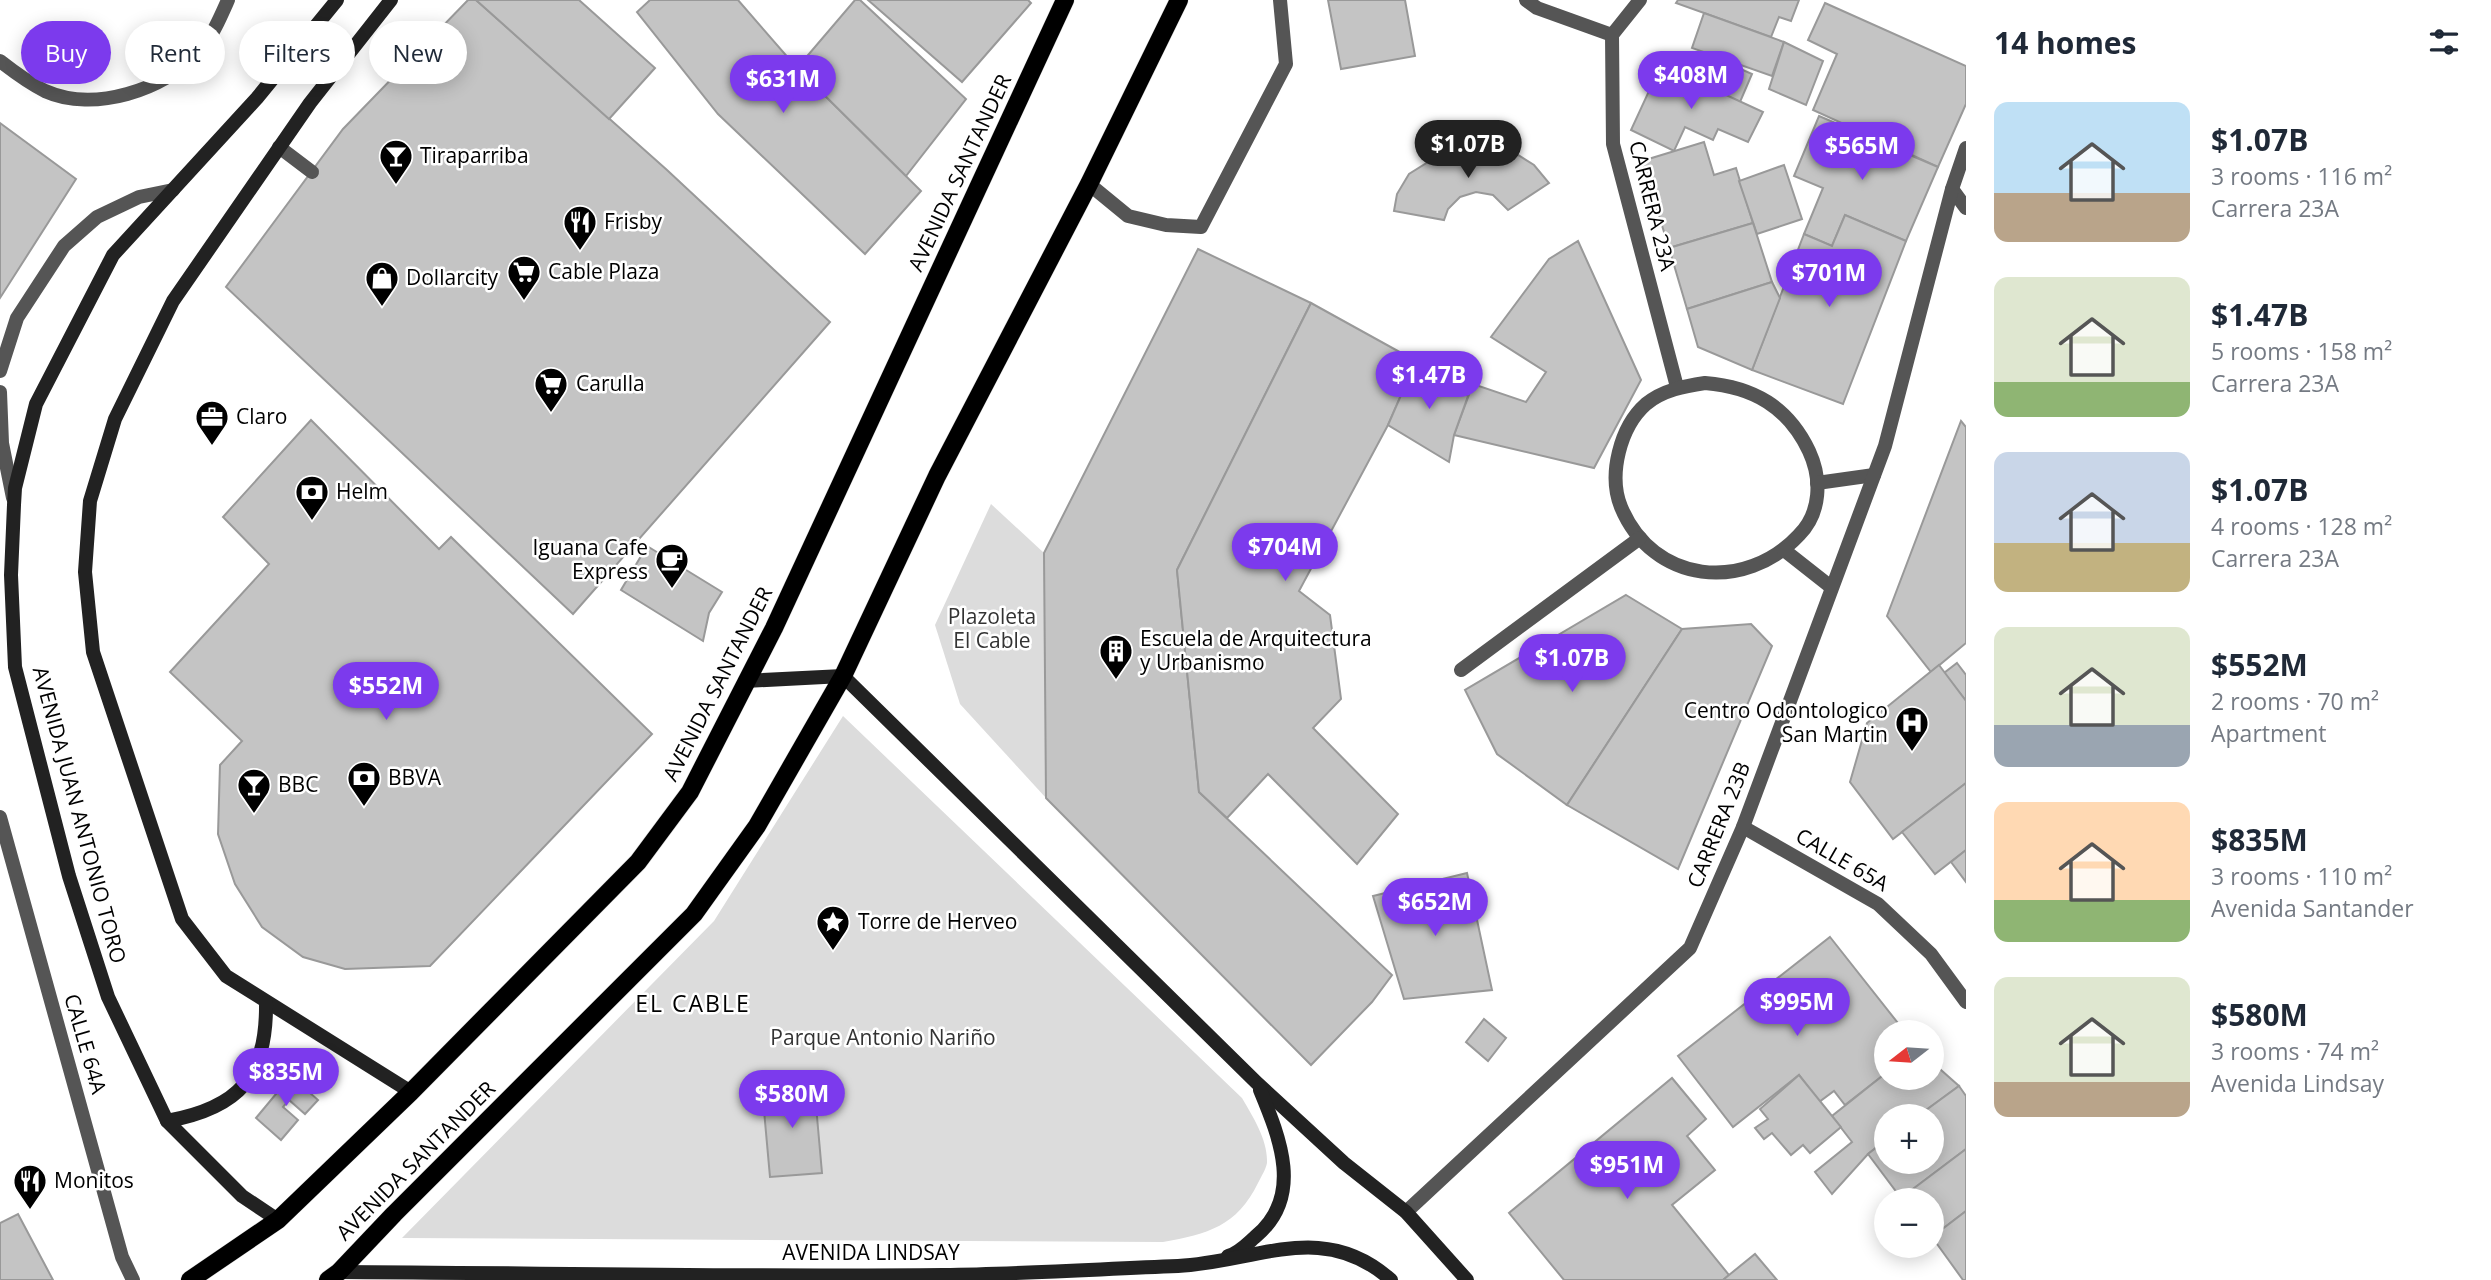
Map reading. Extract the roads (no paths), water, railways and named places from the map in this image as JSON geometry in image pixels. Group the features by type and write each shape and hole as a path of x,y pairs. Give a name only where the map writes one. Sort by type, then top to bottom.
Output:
{"main road":[{"name":"AVENIDA JUAN ANTONIO TORO","path":"278,1220 242,1196 167,1121 108,998 69,876 15,667 11,575 14,505 15,488 36,404 113,255 257,98 337,0"},
{"path":"391,0 279,147 173,301 115,419 90,501 85,572 93,652 182,919 226,976 411,1092"},
{"name":"AVENIDA SANTANDER","path":"190,1280 278,1220 411,1092 638,862 691,792 774,628 1066,0"},
{"name":"AVENIDA SANTANDER","path":"333,1276 695,914 757,825 843,676 937,476 1089,184 1179,0"},
{"path":"745,681 843,676 1258,1084 1344,1163 1406,1212 1467,1280"},
{"path":"167,1121 202,1115 232,1098 254,1071 266,1038 266,1003"},
{"path":"1200,1265 1234,1254 1263,1231 1280,1201 1286,1169 1281,1141 1258,1084"},
{"name":"AVENIDA LINDSAY","path":"333,1276 944,1275 1200,1265 1313,1245 1343,1250 1375,1265 1391,1280"}],"street":[{"path":"0,61 47,92 75,99 110,97 144,89 174,75 200,51 228,0"},
{"path":"1089,184 1128,216 1166,225 1201,227 1286,64 1280,0"},
{"path":"1526,0 1537,8 1612,35 1640,0"},
{"name":"CARRERA 23A","path":"1612,35 1613,144 1678,387"},
{"path":"279,147 312,172"},
{"name":"CARRERA 23B","path":"1406,1212 1690,948 1744,827 1885,446 1952,189 1966,148"},
{"path":"1952,189 1966,208"},
{"path":"0,371 17,318 64,246 97,217 139,197 173,190"},
{"path":"1705,383 1732,385 1758,394 1780,410 1799,431 1811,455 1817,483 1818,501 1812,519 1784,550 1762,565 1736,573 1710,574 1683,567 1660,556 1640,538 1620,506 1615,470 1624,434 1646,405 1678,387 1705,383"},
{"path":"0,391 2,443 14,505"},
{"path":"1817,483 1874,475"},
{"path":"1461,670 1640,538"},
{"path":"1784,550 1831,587"},
{"name":"CALLE 64A","path":"0,817 122,1257 133,1280"},
{"name":"CALLE 65A","path":"1744,827 1878,904 1931,954 1966,1002"}],"place":[{"name":"Tiraparriba","path":"396,186"},
{"name":"Frisby","path":"580,252"},
{"name":"Cable Plaza","path":"524,302"},
{"name":"Dollarcity","path":"382,308"},
{"name":"Carulla","path":"551,414"},
{"name":"Claro","path":"212,447"},
{"name":"Helm","path":"312,522"},
{"name":"Iguana Cafe Express","path":"672,590"},
{"name":"Escuela de Arquitectura y Urbanismo","path":"1116,681"},
{"name":"Centro Odontologico San Martin","path":"1912,753"},
{"name":"BBVA","path":"364,808"},
{"name":"BBC","path":"254,815"},
{"name":"Torre de Herveo","path":"833,952"},
{"name":"Monitos","path":"30,1211"}],"district":[{"name":"EL CABLE","path":"693,1004"}],"park label":[{"name":"Plazoleta El Cable","path":"992,629"},
{"name":"Parque Antonio Nariño","path":"883,1038"}]}
